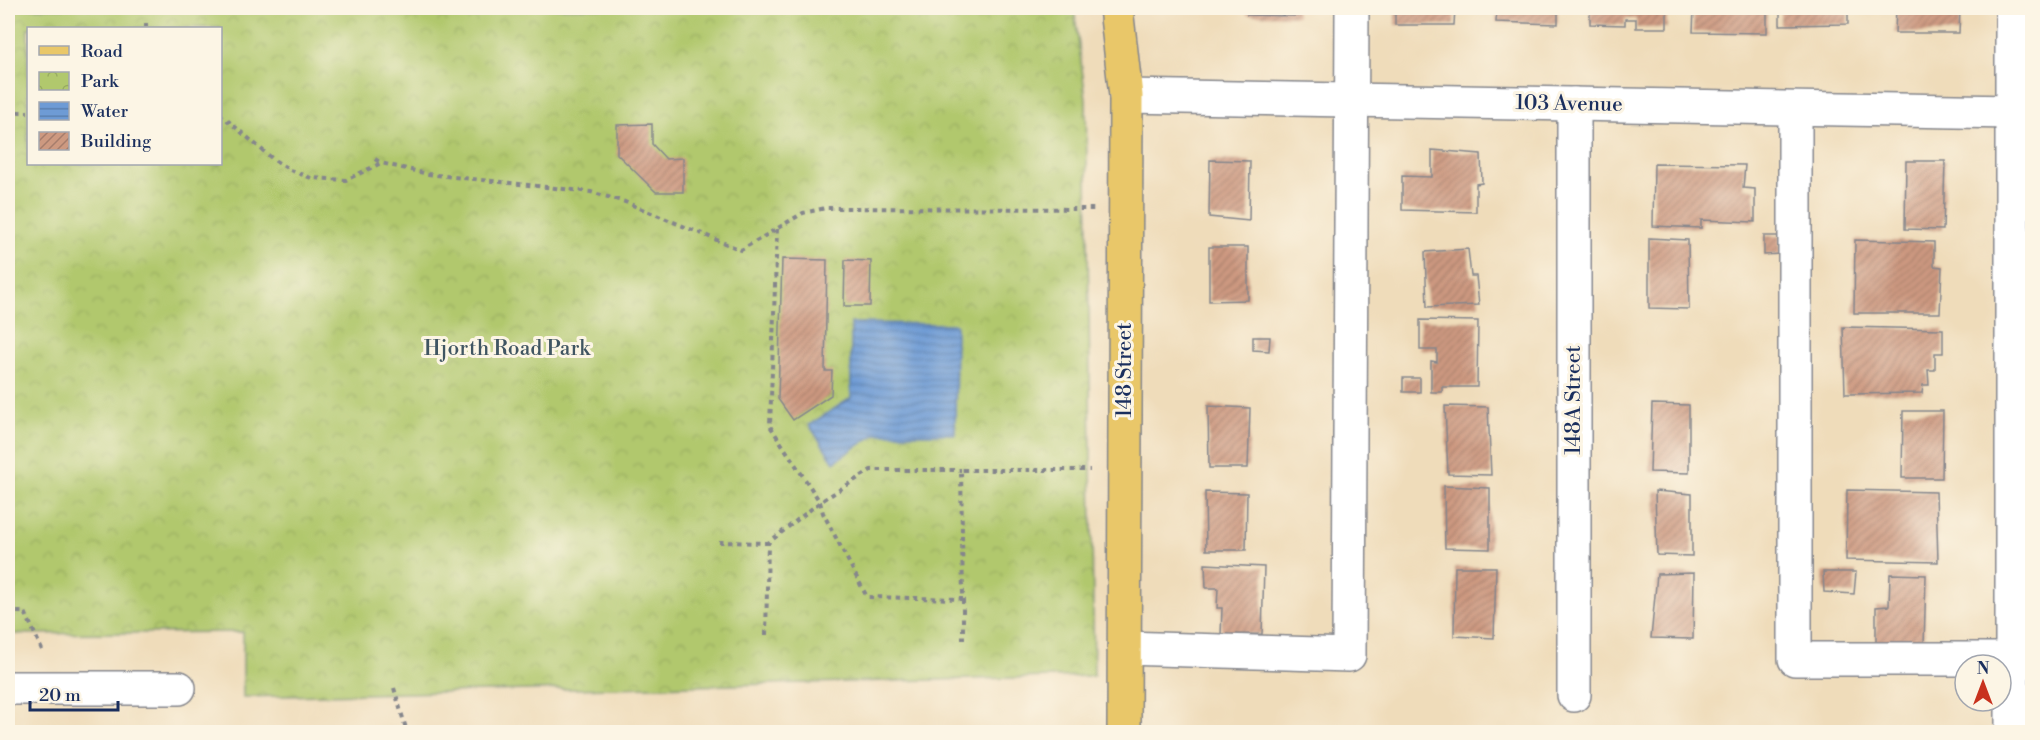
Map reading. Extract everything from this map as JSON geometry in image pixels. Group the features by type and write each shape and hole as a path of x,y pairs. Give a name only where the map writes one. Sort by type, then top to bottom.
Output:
{"main road":[{"name":"148 Street","path":"1116,8 1126,96 1124,732"}],"street":[{"path":"1124,648 1349,655 1352,8"},
{"path":"2012,8 2012,112 2022,317 2022,573 2013,653"},
{"name":"103 Avenue","path":"1126,96 2012,112"},
{"name":"148A Street","path":"1574,104 1574,695"},
{"path":"1795,109 1795,659 1953,659"},
{"path":"8,688 179,688"},
{"path":"2012,713 2012,732"}],"path":[{"path":"8,112 27,112"},
{"path":"222,116 274,160 290,170 311,178 346,180 381,163"},
{"path":"375,159 381,163 428,174 591,192 625,202 741,250 803,213 826,208 1092,208"},
{"path":"777,228 770,426 820,502 867,597 963,599"},
{"path":"719,542 768,543 820,502 871,470 1090,470"},
{"path":"960,470 963,640"},
{"path":"766,635 768,543"},
{"path":"8,612 25,612 42,650"},
{"path":"394,688 407,732"}],"green space":[{"name":"Hjorth Road Park","path":"8,8 1074,8 1086,99 1094,676 243,697 243,632 8,634"}],"water":[{"path":"851,323 956,324 955,434 876,434 834,462 809,425 851,398"}],"building":[{"path":"1247,8 1296,8 1297,16 1247,15"},
{"path":"1395,8 1455,8 1454,25 1395,25"},
{"path":"1497,8 1558,8 1558,24 1496,22"},
{"path":"1590,8 1667,8 1667,28 1636,28 1636,19 1625,19 1625,25 1590,24"},
{"path":"1694,8 1767,8 1767,33 1693,32"},
{"path":"1780,8 1848,8 1848,24 1780,25"},
{"path":"1896,8 1960,8 1959,33 1895,33"},
{"path":"652,124 652,144 666,159 683,158 683,192 656,192 617,154 617,125"},
{"path":"1432,150 1481,154 1482,183 1476,184 1476,212 1402,210 1402,176 1432,177"},
{"path":"1210,160 1250,161 1249,221 1209,217"},
{"path":"1906,161 1945,161 1943,230 1905,229"},
{"path":"1654,164 1745,165 1743,188 1755,189 1755,222 1701,220 1701,228 1653,226"},
{"path":"1764,236 1780,236 1780,254 1764,255"},
{"path":"1649,238 1688,240 1689,309 1649,308"},
{"path":"1855,240 1934,242 1934,266 1942,267 1940,313 1854,313"},
{"path":"1209,247 1248,247 1248,300 1209,301"},
{"path":"1468,249 1471,276 1476,276 1479,305 1427,307 1425,252"},
{"path":"782,259 827,260 825,371 832,371 831,395 793,420 778,399"},
{"path":"845,260 871,261 870,306 844,306"},
{"path":"1420,320 1478,321 1477,387 1442,387 1442,392 1431,392 1431,361 1437,362 1437,350 1420,350"},
{"path":"1843,327 1943,329 1943,353 1935,353 1935,370 1928,370 1929,385 1923,385 1922,393 1845,394"},
{"path":"1253,337 1270,337 1269,351 1253,350"},
{"path":"1403,378 1420,378 1420,392 1403,392"},
{"path":"1652,404 1689,405 1689,473 1650,472"},
{"path":"1208,406 1250,408 1248,468 1209,468"},
{"path":"1445,406 1488,407 1491,475 1448,474"},
{"path":"1903,411 1943,411 1942,478 1902,478"},
{"path":"1444,486 1490,488 1490,549 1445,548"},
{"path":"1847,490 1936,492 1938,562 1846,560"},
{"path":"1655,491 1692,494 1692,556 1657,555"},
{"path":"1205,492 1247,493 1246,550 1206,550"},
{"path":"1205,564 1264,567 1262,634 1221,635 1222,608 1217,608 1218,588 1206,588"},
{"path":"1455,567 1496,567 1494,638 1454,636"},
{"path":"1823,572 1856,572 1854,594 1824,592"},
{"path":"1694,573 1693,639 1651,638 1657,574"},
{"path":"1890,574 1926,575 1924,645 1876,644 1876,607 1889,606"}]}
